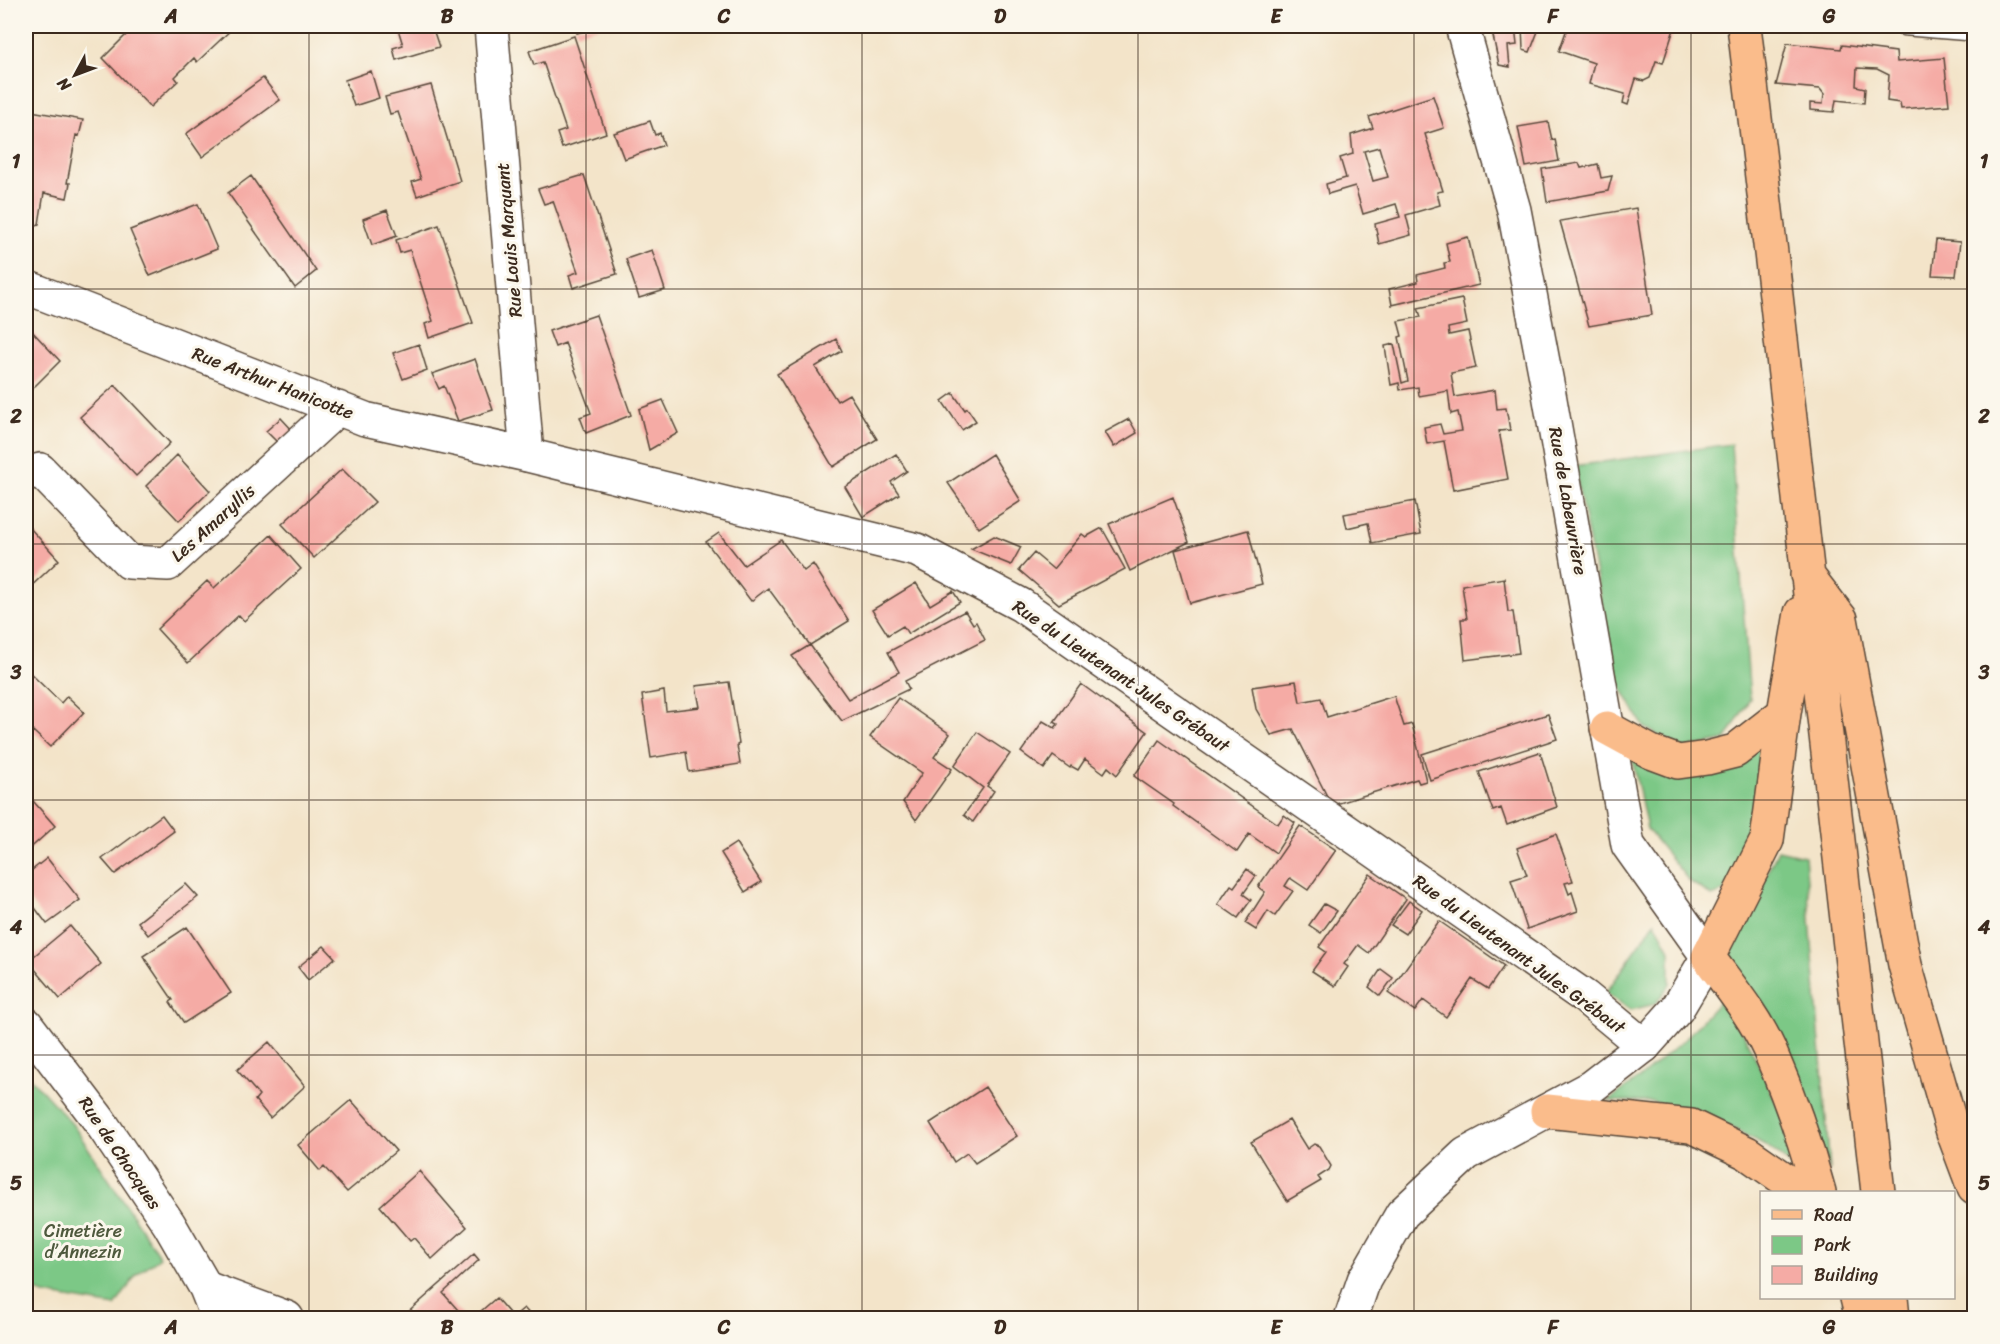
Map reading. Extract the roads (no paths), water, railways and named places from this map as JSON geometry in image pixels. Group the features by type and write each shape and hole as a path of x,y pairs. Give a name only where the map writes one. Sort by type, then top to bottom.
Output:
{"main road":[{"path":"1744,26 1878,1191"},
{"path":"1807,575 1784,713 1767,840 1708,957 1741,1001 1768,1048 1809,1155 1819,1191"},
{"path":"1807,575 1841,619 1905,965 1953,1132 1974,1188"},
{"path":"1607,728 1651,752 1678,762 1735,751 1784,713"},
{"path":"1547,1111 1691,1126 1747,1153 1802,1191"},
{"path":"1857,1299 1862,1318"},
{"path":"1891,1299 1893,1318"}],"street":[{"name":"Rue Louis Marquant","path":"491,26 527,455"},
{"name":"Rue de Labeuvrière","path":"1462,26 1514,210 1548,388 1628,845 1708,957"},
{"name":"Rue Arthur Hanicotte","path":"26,287 365,419 527,455"},
{"name":"Les Amaryllis","path":"26,474 40,470 129,562 168,564 338,408"},
{"name":"Rue du Lieutenant Jules Grébaut","path":"527,455 918,550 1031,612 1585,997 1644,1046"},
{"path":"1351,1318 1364,1280 1402,1214 1466,1154 1591,1086 1644,1046 1677,1009 1708,957"},
{"name":"Rue de Chocques","path":"26,1024 99,1120 169,1224 206,1288 218,1318"},
{"path":"206,1288 287,1318"}],"lane":[{"path":"1903,26 1965,31 1971,26"}],"park label":[{"name":"Cimetière d’Annezin","path":"83,1241"}]}
